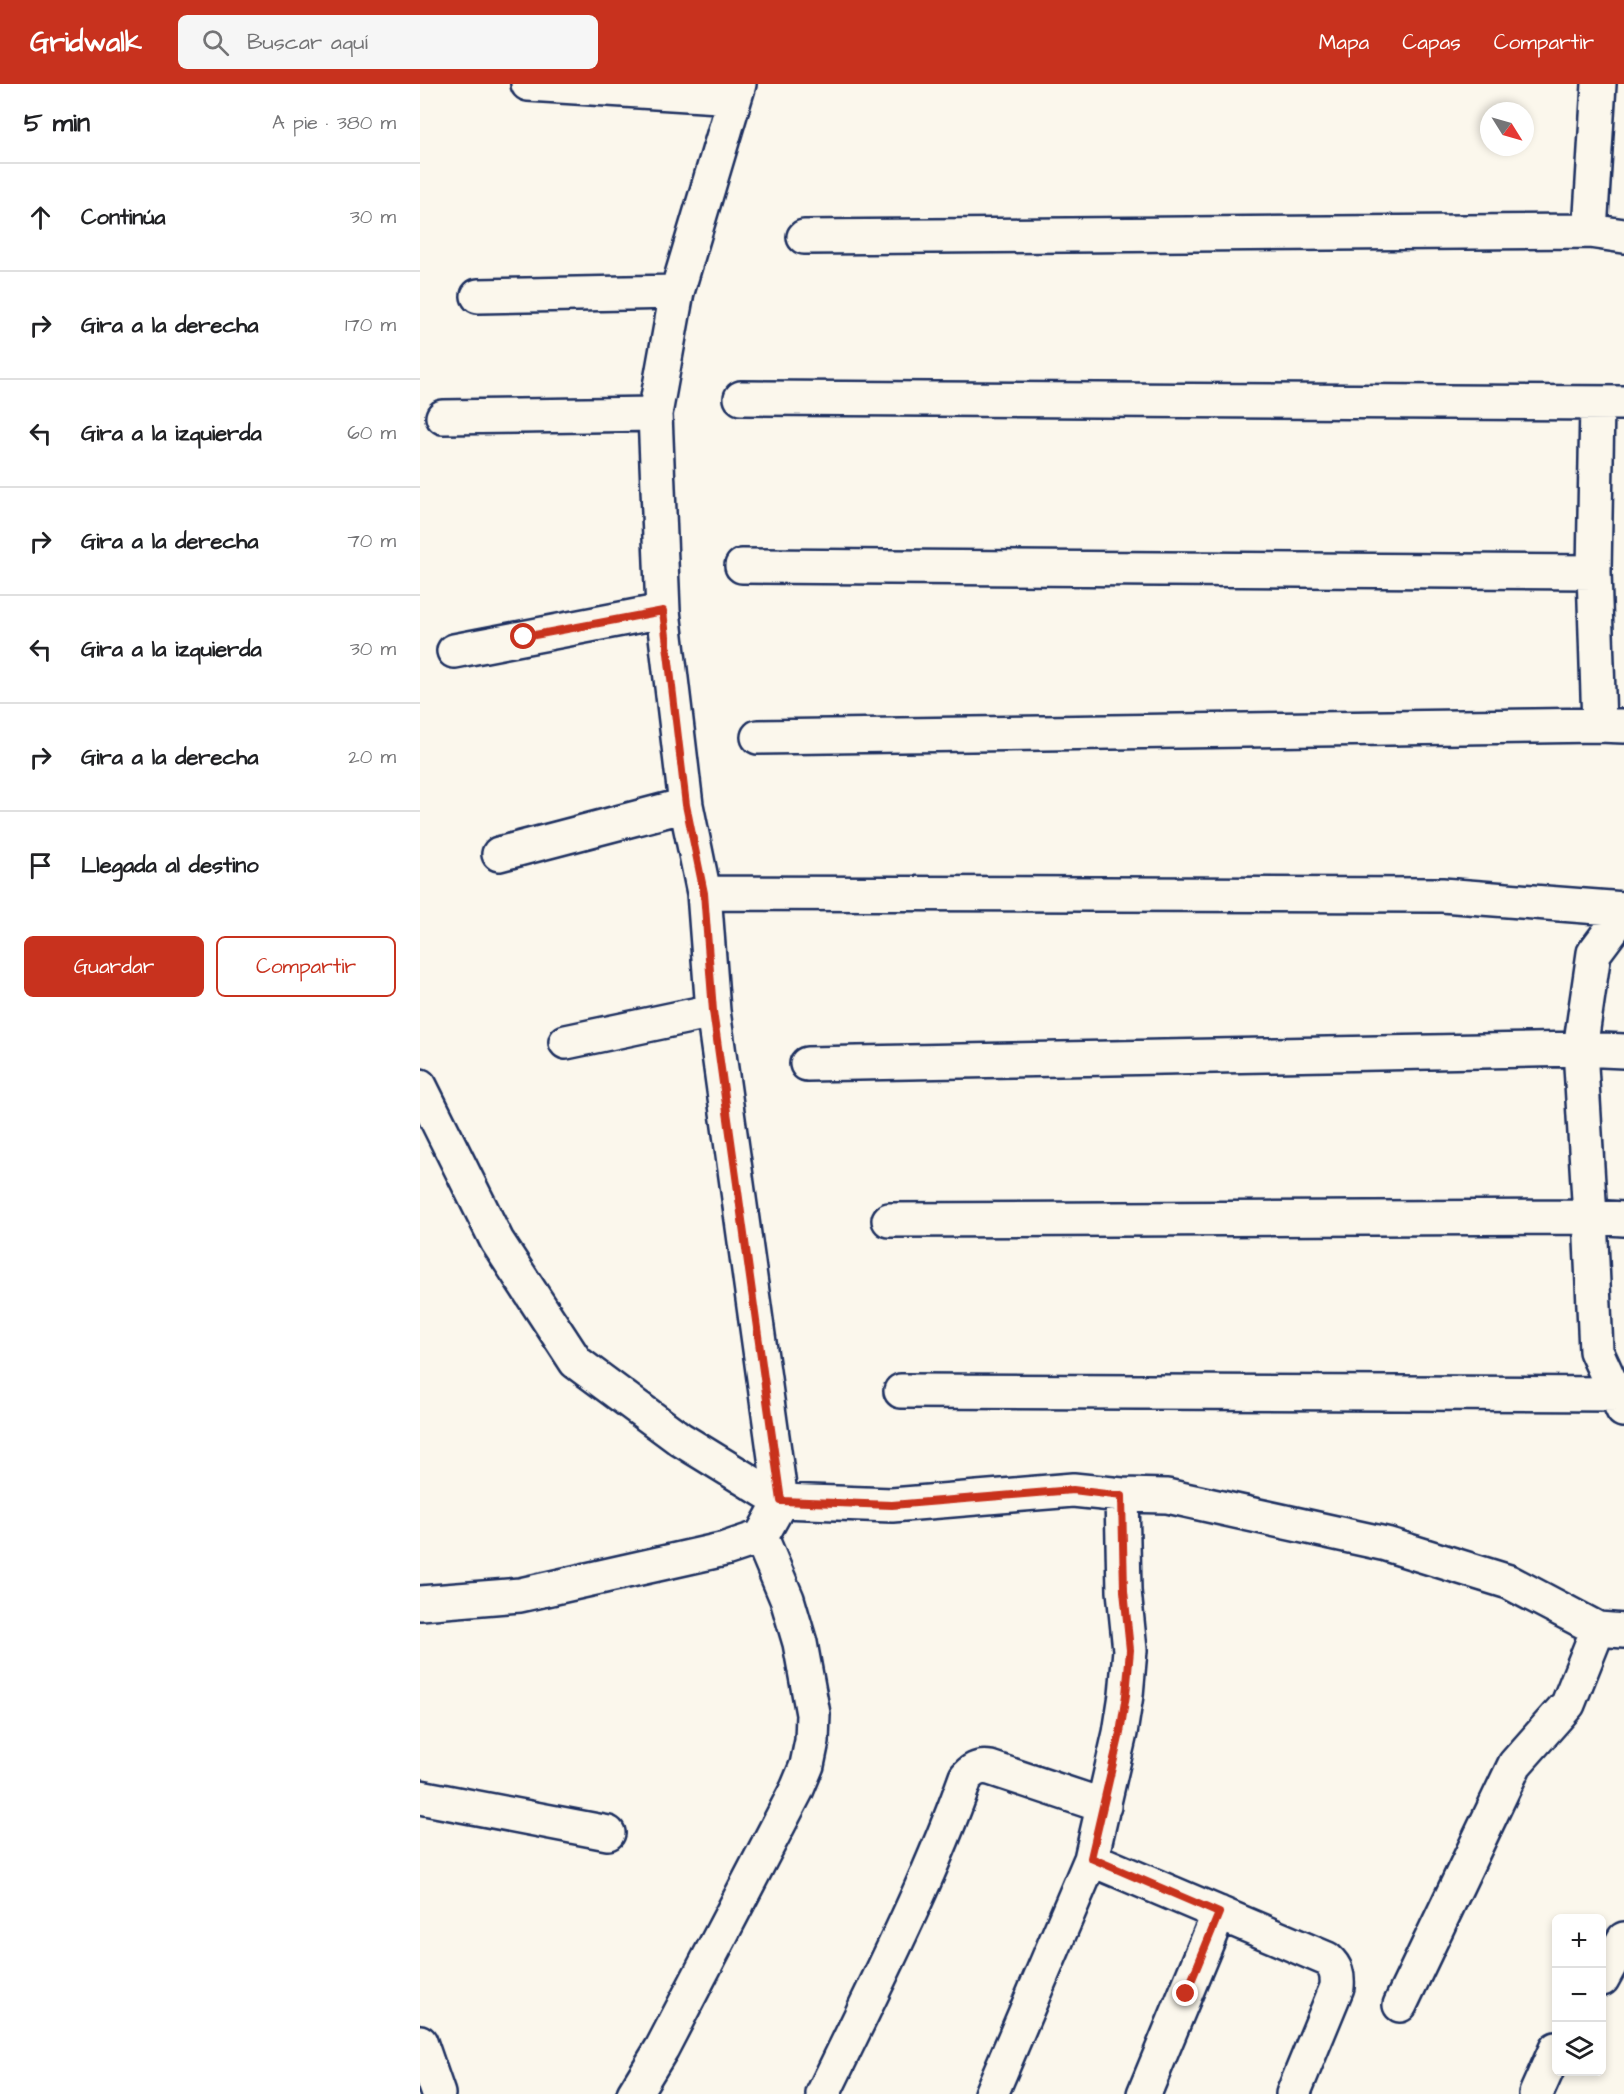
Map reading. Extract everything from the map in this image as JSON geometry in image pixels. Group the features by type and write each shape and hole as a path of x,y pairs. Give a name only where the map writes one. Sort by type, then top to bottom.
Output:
{"street":[{"path":"420,1603 520,1595 725,1549 761,1537 781,1501 713,1011 704,893 686,805 663,611 655,414 677,292 737,91 528,84"},
{"path":"1590,231 1599,84"},
{"path":"804,237 1590,231 1624,236"},
{"path":"478,296 677,292"},
{"path":"741,398 1610,404 1594,572 1612,725 758,737"},
{"path":"442,417 655,414"},
{"path":"742,566 1594,572"},
{"path":"454,651 663,611"},
{"path":"499,854 686,805"},
{"path":"704,893 1442,895 1624,911"},
{"path":"901,1391 1621,1400 1596,1351 1580,1049 1594,952 1624,911"},
{"path":"566,1042 713,1011"},
{"path":"807,1064 1580,1049 1624,1051"},
{"path":"420,1086 497,1241 576,1362 680,1439 781,1501 892,1505 1073,1490 1122,1496 1167,1496 1386,1544 1509,1582 1611,1630 1568,1704 1515,1764 1400,2005"},
{"path":"889,1220 1590,1217 1624,1219"},
{"path":"991,2094 1091,1858 1120,1733 1130,1650 1124,1591 1122,1496"},
{"path":"634,2094 672,2027 807,1766 812,1741 813,1714 800,1643 787,1599 761,1537"},
{"path":"823,2094 919,1894 970,1772 983,1767 990,1768 1104,1806"},
{"path":"420,1797 608,1833"},
{"path":"1091,1858 1327,1959 1333,1965 1337,1972 1337,1987 1293,2094"},
{"path":"1144,2094 1219,1913"},
{"path":"1606,1972 1624,1939"},
{"path":"420,2042 438,2094"},
{"path":"1536,2094 1552,2060"}],"route":[{"path":"524,637 663,611 686,805 704,893 713,1011 781,1501 892,1505 1073,1490 1122,1496 1124,1591 1130,1650 1120,1733 1091,1858 1219,1913 1186,1994"}]}
